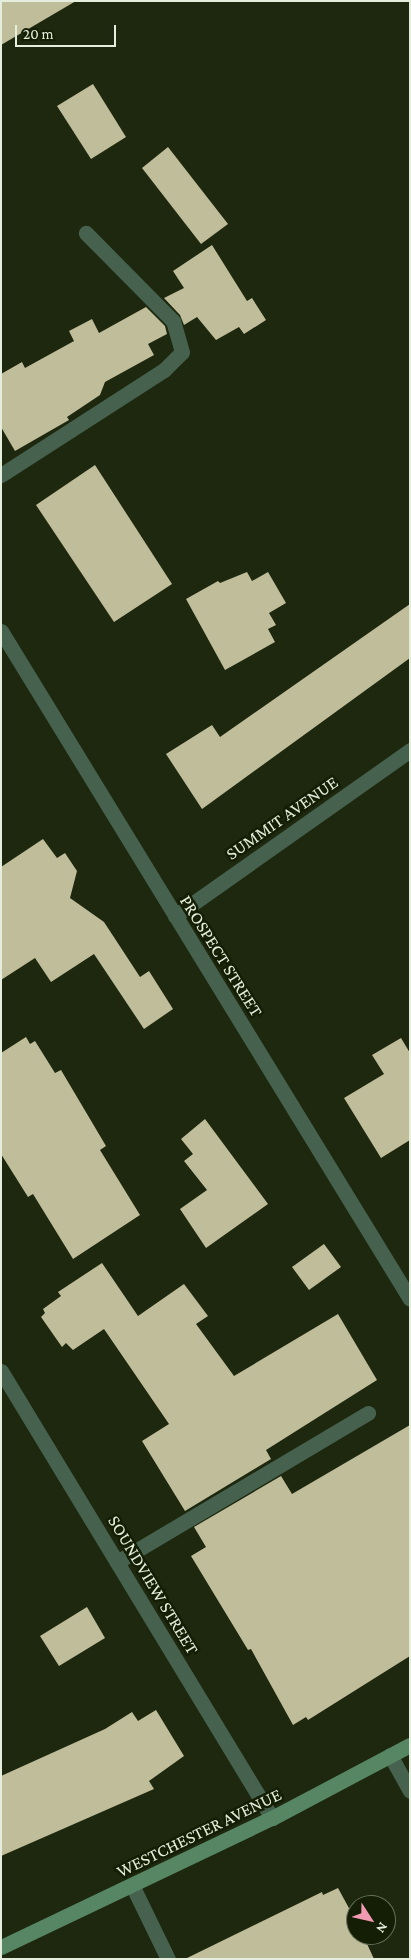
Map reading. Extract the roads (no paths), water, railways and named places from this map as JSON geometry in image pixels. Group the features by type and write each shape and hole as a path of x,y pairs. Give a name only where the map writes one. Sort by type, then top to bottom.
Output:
{"main road":[{"name":"WESTCHESTER AVENUE","path":"1,1947 133,1887 272,1818 410,1745"}],"street":[{"path":"1,475 164,370 182,352 173,321 86,233"},
{"name":"PROSPECT STREET","path":"1,631 410,1299"},
{"name":"SUMMIT AVENUE","path":"175,916 410,750"},
{"name":"SOUNDVIEW STREET","path":"1,1371 272,1818"},
{"path":"117,1562 368,1413"},
{"path":"390,1755 410,1791"},
{"path":"133,1887 168,1959"}]}
